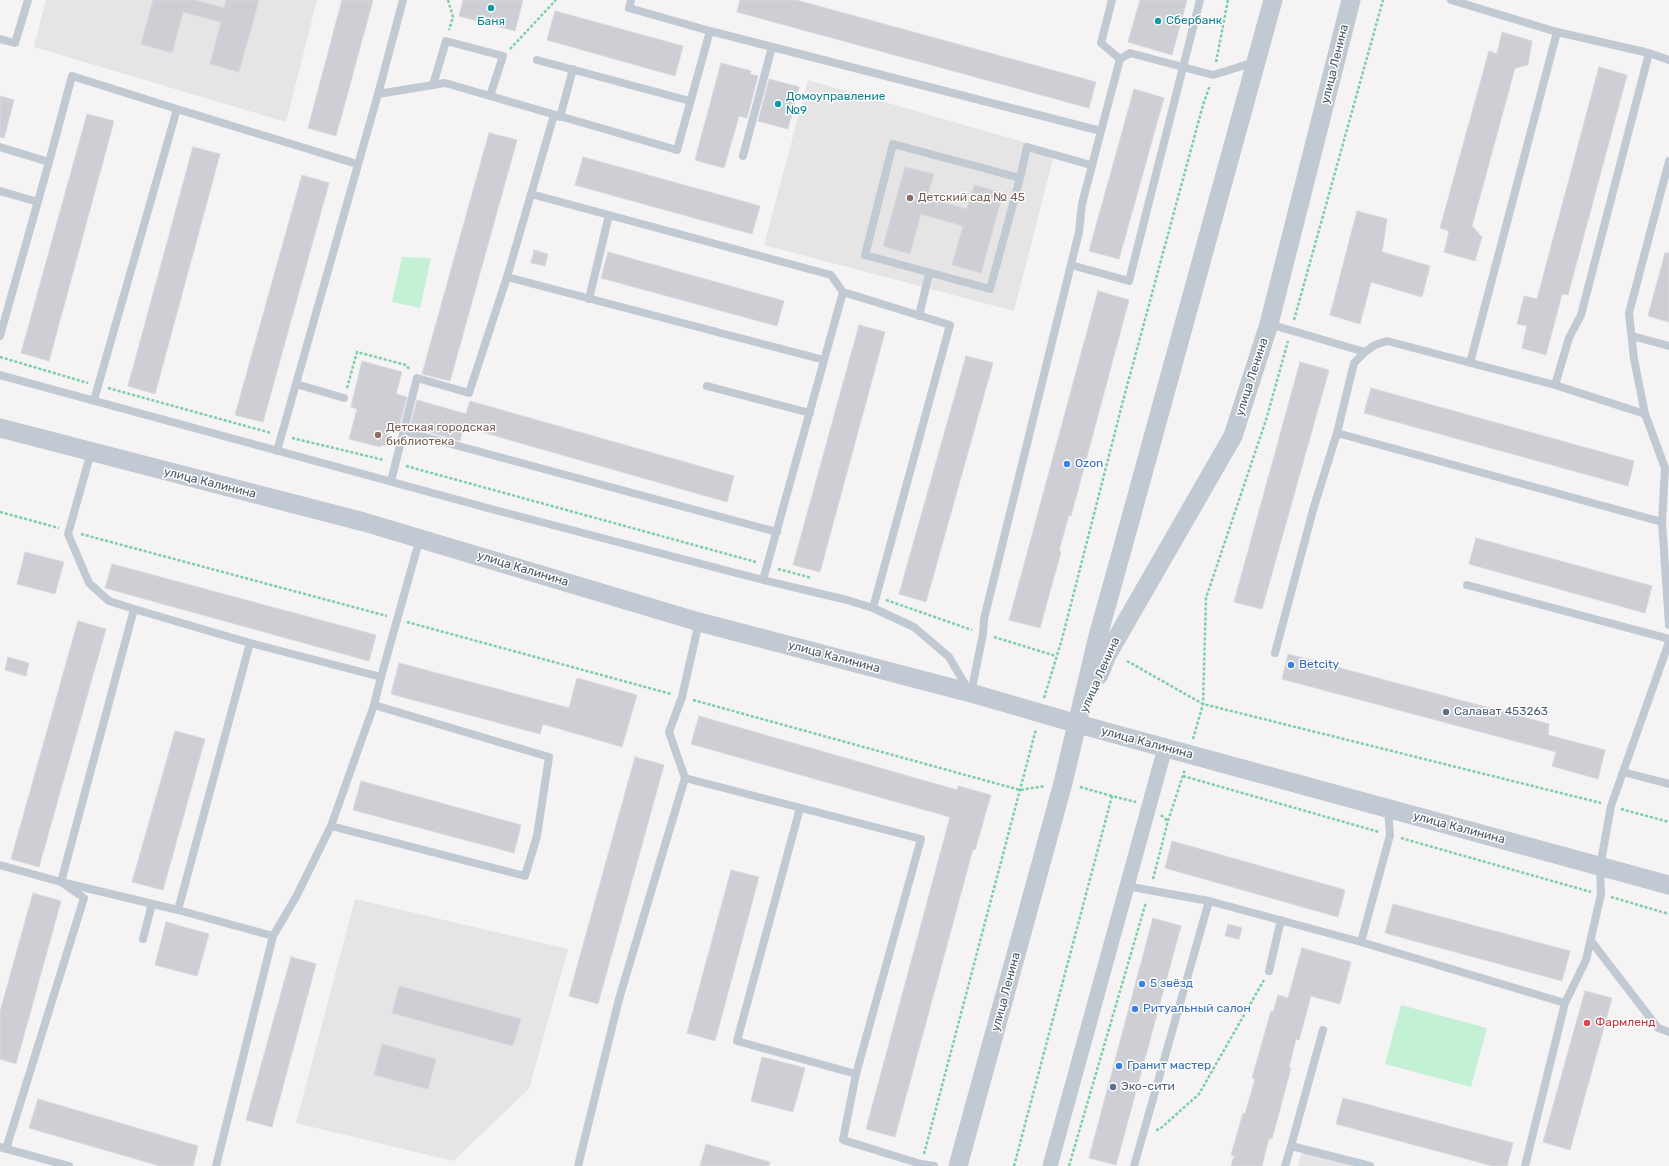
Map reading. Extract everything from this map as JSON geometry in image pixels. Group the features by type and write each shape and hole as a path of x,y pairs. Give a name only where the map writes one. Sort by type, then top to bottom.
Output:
{"street":[{"name":"улица Ленина","path":"958,1166 1078,724 1102,622 1273,0"},
{"name":"улица Ленина","path":"1078,724 1107,656 1234,436 1269,324 1351,0"},
{"name":"улица Калинина","path":"0,428 356,520 699,622 971,693 1165,748 1669,885"},
{"path":"1050,1166 1165,748"}],"lane":[{"path":"0,39 15,43 28,0"},
{"path":"276,451 378,94 403,0"},
{"path":"631,0 629,8 710,31 1101,131"},
{"path":"1112,0 1101,44 1120,59"},
{"path":"1071,265 1129,281 1200,0"},
{"path":"1451,0 1557,32 1649,53 1669,60"},
{"path":"378,94 445,83 677,150 710,31"},
{"path":"1470,363 1557,32"},
{"path":"433,85 446,41 503,56 490,96"},
{"path":"743,156 772,47"},
{"path":"971,693 983,634 984,619 1079,232 1082,204 1091,165 1120,59 1130,53 1213,75 1256,62"},
{"path":"1555,385 1569,338 1581,316 1649,53"},
{"path":"537,60 690,101"},
{"path":"391,481 416,378 469,393 507,277 531,194 573,69"},
{"path":"0,336 72,76 357,164"},
{"path":"94,400 177,109"},
{"path":"1020,178 894,144 865,255 929,274 990,289 1020,178 1027,147 1091,165"},
{"path":"0,147 49,162"},
{"path":"1669,161 1629,313 1634,358 1645,414 1665,468 1662,522 1669,625"},
{"path":"0,192 38,202"},
{"path":"531,194 831,275 843,292 950,325 873,608"},
{"path":"589,299 609,215"},
{"path":"919,316 929,274"},
{"path":"507,277 824,360"},
{"path":"763,580 843,292"},
{"path":"1269,324 1365,352"},
{"path":"1632,336 1669,346"},
{"path":"1275,653 1313,510 1337,433 1354,363 1375,345 1387,341 1555,385 1645,414"},
{"path":"0,375 276,451 873,608 914,627 949,657 971,693"},
{"path":"296,384 344,398"},
{"path":"707,386 810,413"},
{"path":"403,431 777,532"},
{"path":"1337,433 1662,522"},
{"path":"91,452 68,534 89,583 109,601 250,643 381,677"},
{"path":"216,1166 273,936 296,897 331,826 374,705 420,538"},
{"path":"1467,585 1669,639"},
{"path":"61,882 134,609"},
{"path":"578,1166 619,999 685,778 669,732 682,697 699,622"},
{"path":"1525,1166 1565,1003 1586,960 1601,894 1600,867 1611,806 1669,642"},
{"path":"178,910 250,643"},
{"path":"331,826 525,876 537,836 549,756 374,705"},
{"path":"1623,772 1669,784"},
{"path":"685,778 921,839 856,1074 843,1140 921,1164 934,1166"},
{"path":"800,808 736,1041 856,1074"},
{"path":"1361,942 1390,835 1388,809"},
{"path":"0,865 61,882 178,910 273,936"},
{"path":"61,882 84,898 3,1148 69,1166"},
{"path":"1126,886 1209,901 1281,920 1361,942 1565,1003"},
{"path":"1134,1166 1209,901"},
{"path":"143,938 152,904"},
{"path":"1269,971 1281,920"},
{"path":"1590,941 1658,1028 1669,1032"},
{"path":"1285,1166 1324,1030"},
{"path":"1291,1146 1370,1166"}],"path":[{"path":"448,0 453,17"},
{"path":"503,56 556,0"},
{"path":"876,596 983,634 1056,656 1062,640 1130,374 1203,105 1213,75 1228,0"},
{"path":"1203,704 1206,598 1266,420 1383,0"},
{"path":"344,398 357,352 406,365 416,378"},
{"path":"0,357 98,386 280,435 395,463 818,580"},
{"path":"0,512 1020,790 921,1164"},
{"path":"1127,661 1203,704 1611,806 1669,822"},
{"path":"1069,1166 1150,890 1168,821 1183,776 1669,914"},
{"path":"1014,1166 1112,796 1149,805 1168,821"},
{"path":"1144,1133 1160,1129 1199,1094 1269,971"}],"shaded area":[{"path":"46,0 317,0 286,122 34,47"},
{"name":"Детский сад № 45","path":"808,80 1055,151 1014,311 764,245"},
{"path":"355,899 568,949 529,1089 453,1161 296,1123"},
{"path":"1302,1152 1354,1166 1298,1166"}],"green space":[{"path":"402,257 431,258 420,308 392,302"},
{"path":"1401,1005 1487,1028 1471,1087 1385,1064"}],"building":[{"path":"153,0 195,0 224,8 226,0 259,0 239,72 210,64 221,22 183,12 172,53 141,44"},
{"path":"342,0 373,0 336,136 308,128"},
{"name":"Баня","path":"463,0 523,0 515,31 459,16"},
{"path":"740,0 796,0 1096,82 1089,108 737,12"},
{"name":"Сбербанк","path":"1140,0 1187,0 1172,55 1128,42"},
{"path":"555,11 683,46 675,76 547,40"},
{"path":"1502,32 1532,41 1528,65 1515,68 1472,226 1482,237 1475,261 1444,252 1449,231 1440,228 1489,51 1497,54"},
{"path":"721,63 751,71 750,74 758,76 747,118 739,116 724,168 695,160"},
{"path":"1599,67 1627,75 1568,295 1562,294 1546,355 1522,348 1527,326 1517,324 1524,296 1537,299"},
{"name":"Домоуправление №9","path":"769,79 799,87 788,129 758,121"},
{"path":"1134,89 1164,98 1119,259 1089,251"},
{"path":"0,96 14,100 4,138 0,137"},
{"path":"87,114 114,121 49,361 21,353"},
{"path":"489,133 517,140 450,381 422,374"},
{"path":"193,147 220,154 155,394 128,386"},
{"path":"583,157 760,206 752,234 575,185"},
{"path":"905,167 934,174 927,198 967,209 974,185 1003,193 981,273 952,265 963,226 921,214 910,254 883,246"},
{"path":"302,175 329,183 263,422 235,415"},
{"path":"1357,211 1387,219 1382,252 1430,266 1422,297 1371,282 1360,324 1330,315"},
{"path":"534,250 548,254 545,266 531,263"},
{"path":"608,252 784,301 777,326 601,278"},
{"path":"1665,253 1669,253 1669,322 1648,316"},
{"path":"1098,291 1129,300 1071,516 1069,515 1059,551 1061,552 1040,628 1009,620"},
{"path":"859,325 885,332 820,572 793,565"},
{"path":"966,356 993,363 926,602 899,594"},
{"path":"362,361 402,372 396,394 407,397 399,427 391,425 386,446 381,445 380,447 349,439 357,409 351,407"},
{"path":"1300,362 1329,370 1262,609 1234,602"},
{"path":"1371,388 1634,461 1628,486 1364,413"},
{"path":"417,400 466,414 470,401 734,476 727,502 464,427 460,441 410,427"},
{"path":"1476,538 1652,586 1645,613 1469,564"},
{"path":"25,552 64,562 55,594 17,584"},
{"path":"112,564 376,635 369,661 105,588"},
{"path":"78,621 106,629 39,867 11,859"},
{"path":"1288,654 1549,724 1548,735 1605,750 1598,779 1552,766 1556,752 1282,679"},
{"path":"8,657 29,663 26,676 5,670"},
{"path":"399,663 569,708 577,678 637,695 622,747 543,724 540,734 391,694"},
{"path":"699,716 957,790 958,786 991,795 975,850 973,849 895,1137 866,1129 950,817 691,744"},
{"path":"175,731 205,739 163,890 132,882"},
{"path":"635,757 664,765 598,1004 569,996"},
{"path":"361,781 521,825 514,853 353,810"},
{"path":"1172,841 1345,890 1338,917 1165,868"},
{"path":"731,870 759,877 715,1041 687,1033"},
{"path":"33,893 61,901 16,1064 0,1059 0,1012"},
{"path":"1393,904 1570,951 1562,981 1385,933"},
{"path":"1153,918 1181,926 1116,1165 1089,1158"},
{"path":"166,922 209,934 197,976 155,965"},
{"path":"1228,924 1242,928 1239,939 1225,936"},
{"path":"1302,948 1351,962 1340,1004 1311,996 1299,1040 1296,1039 1289,1067 1291,1068 1272,1139 1269,1138 1262,1166 1231,1166 1234,1156 1231,1155 1243,1113 1245,1114 1255,1079 1252,1078 1271,1011 1273,1012 1278,995 1288,998"},
{"path":"291,957 316,964 272,1127 246,1120"},
{"path":"399,986 521,1019 513,1046 392,1013"},
{"path":"1585,991 1612,998 1570,1150 1543,1142"},
{"path":"382,1044 436,1059 428,1089 374,1075"},
{"path":"762,1057 805,1068 793,1112 751,1101"},
{"path":"1343,1098 1513,1143 1507,1166 1493,1166 1336,1124"},
{"path":"38,1099 198,1146 193,1166 160,1166 29,1128"},
{"path":"706,1144 770,1162 769,1166 700,1166"}],"place":[{"name":"Баня","path":"491,8"},
{"name":"Сбербанк","path":"1158,21"},
{"name":"Домоуправление №9","path":"778,104"},
{"name":"Детский сад № 45","path":"910,198"},
{"name":"Детская городская библиотека","path":"378,435"},
{"name":"Ozon","path":"1067,464"},
{"name":"Betcity","path":"1291,665"},
{"name":"Салават 453263","path":"1446,712"},
{"name":"5 звёзд","path":"1142,984"},
{"name":"Ритуальный салон","path":"1135,1009"},
{"name":"Фармленд","path":"1587,1023"},
{"name":"Гранит мастер","path":"1119,1066"},
{"name":"Эко-сити","path":"1113,1087"}]}
